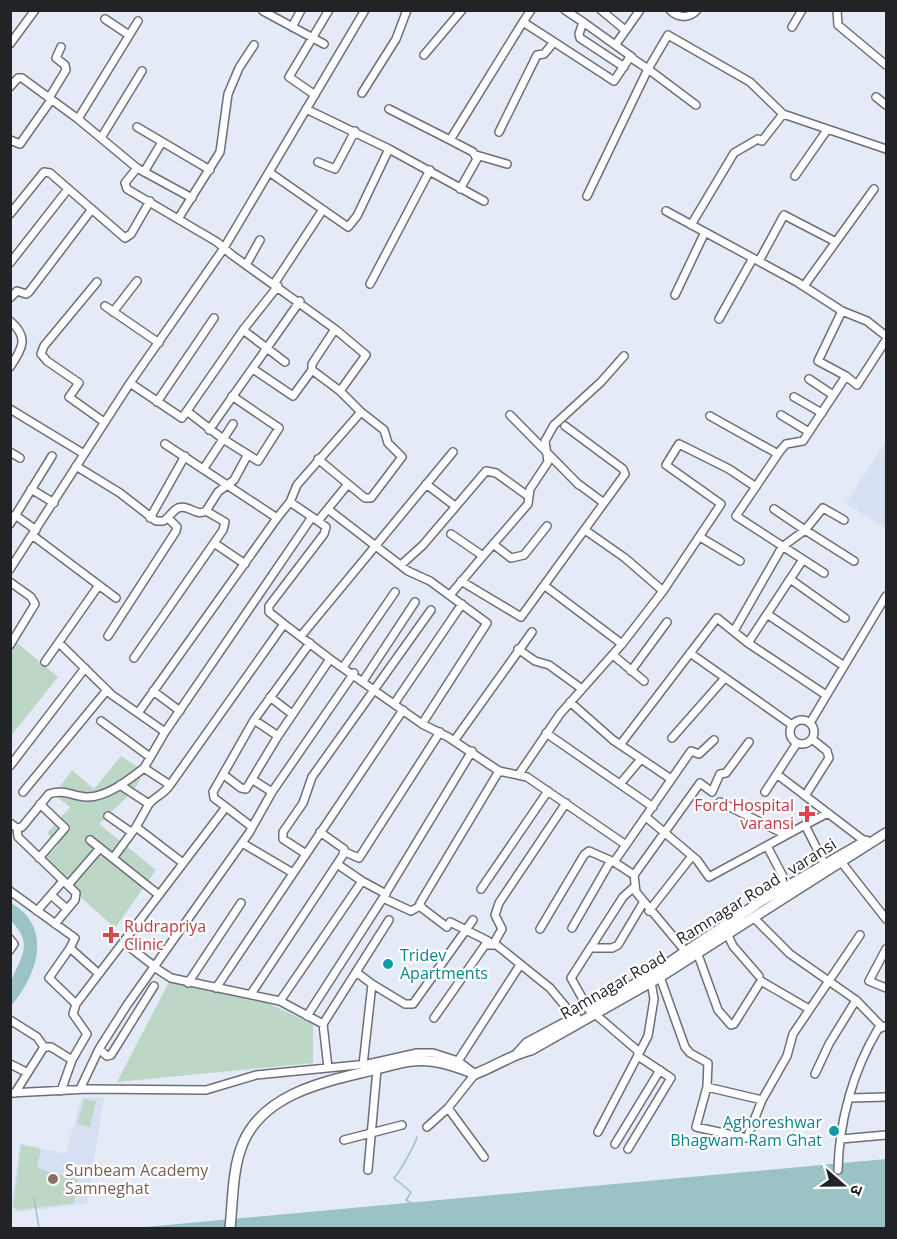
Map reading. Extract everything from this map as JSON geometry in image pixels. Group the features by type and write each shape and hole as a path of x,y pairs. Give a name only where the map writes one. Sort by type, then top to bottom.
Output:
{"main road":[{"name":"Ramnagar Road , varansi","path":"518,1053 527,1043 575,1018 592,1012 788,886 867,844 886,826"},
{"name":"Ramnagar Road","path":"475,1074 518,1053 531,1050 592,1012 656,979 886,833"},
{"path":"230,1228 237,1163 244,1142 258,1121 287,1096 331,1081 415,1060 454,1066 475,1074"}],"street":[{"path":"10,44 35,10"},
{"path":"292,27 301,10"},
{"path":"315,95 289,79 329,10"},
{"path":"10,569 130,383 224,248 365,10"},
{"path":"362,93 396,39 407,10"},
{"path":"424,55 462,10"},
{"path":"450,140 531,10"},
{"path":"565,10 696,105"},
{"path":"601,10 625,30"},
{"path":"616,45 640,10"},
{"path":"670,10 685,17 692,16 697,10"},
{"path":"837,10 838,25 886,65"},
{"path":"263,11 324,44"},
{"path":"792,27 801,11"},
{"path":"105,19 129,35"},
{"path":"78,119 138,21"},
{"path":"523,22 614,81 632,57"},
{"path":"583,22 580,38 624,67"},
{"path":"587,196 648,69 666,37 671,35 750,82 783,114 886,149"},
{"path":"499,132 537,55 544,54 554,42"},
{"path":"178,219 210,170 222,145 228,94 239,68 254,45"},
{"path":"10,140 15,144 20,144 66,70 65,65 56,58 61,47"},
{"path":"101,138 142,71"},
{"path":"10,87 20,78 78,119 136,168 192,198"},
{"path":"876,97 886,105"},
{"path":"306,109 430,170 484,201"},
{"path":"389,109 476,154 507,164"},
{"path":"691,225 734,153 758,139 762,141 783,114"},
{"path":"137,127 210,170"},
{"path":"795,176 827,130"},
{"path":"318,162 335,169 355,132"},
{"path":"144,172 162,142"},
{"path":"269,172 322,211 343,225 350,226 389,149"},
{"path":"460,189 475,165 476,154"},
{"path":"136,168 125,186 224,248 300,301 366,355 340,391"},
{"path":"370,284 430,170"},
{"path":"10,214 44,172 68,189 125,238 131,234 150,201"},
{"path":"10,263 68,189"},
{"path":"804,286 874,189"},
{"path":"10,298 17,291 20,294 29,292 92,209"},
{"path":"130,383 180,418 188,412 276,285 322,211"},
{"path":"666,212 804,286 842,311 867,321 886,338 857,385 846,376 818,361 842,311"},
{"path":"718,319 784,215 836,242"},
{"path":"675,295 705,232"},
{"path":"246,265 260,240"},
{"path":"112,312 137,281"},
{"path":"97,282 44,346 41,354 47,361 79,383 69,398 104,422"},
{"path":"209,430 300,301"},
{"path":"105,306 159,343"},
{"path":"157,402 214,318"},
{"path":"10,321 21,330 22,336 21,349 11,365"},
{"path":"253,369 293,396 312,370 312,363 335,329"},
{"path":"243,330 285,362"},
{"path":"450,596 525,507 528,496 548,462 545,441 554,425 576,402 601,382 624,356"},
{"path":"312,370 384,430 388,443 402,457 371,498 365,498 318,459"},
{"path":"824,573 802,561 736,516 786,444 803,441 846,376"},
{"path":"809,379 834,395"},
{"path":"188,412 209,430 247,456 260,460 279,428 232,396"},
{"path":"794,397 822,413"},
{"path":"10,409 84,454"},
{"path":"138,713 290,502 292,491 361,412"},
{"path":"510,415 579,485"},
{"path":"781,415 809,432"},
{"path":"710,416 778,453"},
{"path":"204,468 233,424"},
{"path":"461,581 518,617 523,616 625,474 623,468 565,426"},
{"path":"165,444 277,518"},
{"path":"519,774 570,702 613,656 663,591 721,504 666,465 679,444 729,469 756,487"},
{"path":"10,452 20,458"},
{"path":"301,636 453,452"},
{"path":"10,524 52,456"},
{"path":"150,518 185,456"},
{"path":"76,466 126,497 150,518 163,521 178,508 199,513 206,511 218,492 230,485 247,456"},
{"path":"548,462 604,503"},
{"path":"401,565 423,545 486,471 496,473 528,496"},
{"path":"14,825 22,827 49,794 56,792 90,797 120,785 144,768 165,732 315,519 329,510 348,484"},
{"path":"426,484 455,506"},
{"path":"31,489 54,503"},
{"path":"290,502 326,527 324,534 269,606 269,612 330,659 354,673 422,724 472,751 500,771 519,774 548,791 626,845"},
{"path":"734,631 782,547 805,530 823,508 844,520"},
{"path":"774,509 854,561"},
{"path":"329,510 401,565 462,604 487,625 422,724"},
{"path":"134,658 224,530 225,522 206,511"},
{"path":"15,515 34,533 116,598"},
{"path":"108,636 176,531 177,527 168,518"},
{"path":"493,544 511,558 525,555 547,526"},
{"path":"585,530 625,558 663,591"},
{"path":"451,534 483,555"},
{"path":"700,537 740,561"},
{"path":"214,543 245,564"},
{"path":"748,643 802,561"},
{"path":"790,579 845,618"},
{"path":"10,582 31,597 35,604 10,645"},
{"path":"45,662 99,585"},
{"path":"545,586 622,644"},
{"path":"344,666 395,592"},
{"path":"810,723 886,596"},
{"path":"363,681 415,602"},
{"path":"394,704 462,604"},
{"path":"306,854 283,839 283,832 303,803 312,777 376,691 431,610"},
{"path":"767,614 844,666"},
{"path":"620,745 717,618 748,643 826,695"},
{"path":"631,671 667,622"},
{"path":"113,858 149,804 156,797 163,795 284,624"},
{"path":"454,741 532,632"},
{"path":"59,643 107,690 165,732"},
{"path":"252,827 213,795 254,720 310,643"},
{"path":"518,649 535,661 549,665 582,689"},
{"path":"690,653 792,725"},
{"path":"613,656 644,681"},
{"path":"224,775 244,790 253,780 292,714 330,659"},
{"path":"10,766 85,668"},
{"path":"80,1089 99,1049 123,1012 242,843 272,792 354,673"},
{"path":"672,738 724,679"},
{"path":"22,792 107,690"},
{"path":"153,691 180,711"},
{"path":"270,697 292,714"},
{"path":"570,702 620,745 671,779"},
{"path":"216,988 403,710"},
{"path":"254,720 278,736"},
{"path":"101,721 150,757"},
{"path":"798,721 810,723 814,729 812,739 804,744 796,743 790,735 792,725 798,721"},
{"path":"320,832 342,846 345,852 359,858 440,732"},
{"path":"546,733 653,807"},
{"path":"805,796 829,758 827,751 812,739"},
{"path":"572,928 612,862 691,751 699,754 714,740"},
{"path":"686,952 649,911 634,887 634,875 700,783 712,792 720,774 726,773 749,742"},
{"path":"765,792 778,775 796,743"},
{"path":"307,1016 385,896 472,751"},
{"path":"620,784 641,759"},
{"path":"144,768 170,785"},
{"path":"337,864 411,911 420,906 500,771"},
{"path":"778,775 867,844"},
{"path":"253,780 272,792"},
{"path":"120,785 149,804"},
{"path":"481,889 548,791"},
{"path":"720,802 786,836"},
{"path":"434,1018 485,945 492,943 502,928 495,915 499,903 566,803"},
{"path":"39,858 65,828 40,804"},
{"path":"61,1091 72,1060 87,1034 73,1014 76,1004 226,807"},
{"path":"646,817 692,856 709,877 828,813"},
{"path":"108,816 133,829 183,863"},
{"path":"14,825 18,837 76,895 55,924"},
{"path":"805,825 825,865"},
{"path":"90,840 159,895"},
{"path":"242,843 294,873"},
{"path":"767,846 788,886"},
{"path":"37,911 100,848"},
{"path":"251,994 345,852"},
{"path":"540,929 584,855 592,852 634,875"},
{"path":"649,911 692,856"},
{"path":"842,863 886,919"},
{"path":"280,1001 362,881"},
{"path":"628,1149 671,1082 671,1078 638,1056 638,1051 592,1012 571,980 623,897 634,887"},
{"path":"10,891 75,938 49,978 76,1004"},
{"path":"51,895 67,909"},
{"path":"188,982 241,903"},
{"path":"593,948 618,945 644,903"},
{"path":"420,906 449,924 492,943 550,988 575,1018"},
{"path":"753,917 790,954 856,1000 884,1026 863,1059 850,1098 840,1139 838,1170"},
{"path":"328,1068 323,1024 389,920"},
{"path":"356,972 405,1004 413,1004 473,921"},
{"path":"727,933 733,946 759,976"},
{"path":"656,979 685,1047 690,1053 708,1063 707,1087 696,1126 720,1134 747,1138 762,1100 787,1056 793,1034 860,935"},
{"path":"10,939 14,944 10,950"},
{"path":"123,942 171,978 280,1001 323,1024"},
{"path":"70,948 99,974"},
{"path":"886,949 869,981 886,988"},
{"path":"697,952 718,1010 731,1025 734,1024 762,981 809,1009"},
{"path":"458,1061 520,965"},
{"path":"598,1132 618,1088 638,1056 651,1024 656,979"},
{"path":"363,1065 372,984"},
{"path":"99,1049 107,1056 111,1055 154,986"},
{"path":"815,1074 829,1044 856,1000"},
{"path":"123,1012 134,1019"},
{"path":"10,1020 37,1037 44,1047"},
{"path":"44,1047 51,1047 72,1060"},
{"path":"13,1093 44,1047"},
{"path":"13,1093 80,1089 206,1090 256,1075 363,1065 417,1053 433,1053 458,1061 475,1074 448,1108 427,1127"},
{"path":"10,1064 26,1072"},
{"path":"368,1170 377,1069"},
{"path":"615,1144 660,1070"},
{"path":"707,1087 762,1100"},
{"path":"850,1098 886,1097"},
{"path":"448,1108 484,1157"},
{"path":"344,1140 402,1125"},
{"path":"840,1139 886,1135"}],"shaded area":[{"path":"886,442 886,529 846,503"},
{"path":"15,641 58,677 11,736 10,648"},
{"path":"121,756 144,771 135,789 99,824 156,870 115,928 42,862 58,845 47,833 70,807 54,795 72,770 94,789"},
{"path":"11,903 24,913 33,925 37,938 37,952 28,980 11,1006 10,986 24,946 19,930 11,921"},
{"path":"169,982 263,1001 313,1024 313,1063 117,1082"},
{"name":"Sunbeam Academy Samneghat","path":"82,1097 104,1097 87,1204 16,1212 11,1206 20,1143 65,1154"},
{"path":"84,1099 96,1101 90,1127 77,1124"},
{"path":"21,1145 41,1149 37,1168 78,1180 74,1203 17,1210 13,1206"},
{"path":"886,1159 886,1228 134,1228"}],"waterway":[{"path":"411,1203 406,1200 411,1192 394,1178 407,1159 417,1137"},
{"path":"34,1198 39,1228"}],"place":[{"name":"Ford Hospital varansi","path":"807,814"},
{"name":"Rudrapriya Clinic","path":"111,935"},
{"name":"Tridev Apartments","path":"388,964"},
{"name":"Aghoreshwar Bhagwam Ram Ghat","path":"834,1131"},
{"name":"Sunbeam Academy Samneghat","path":"53,1179"}]}
